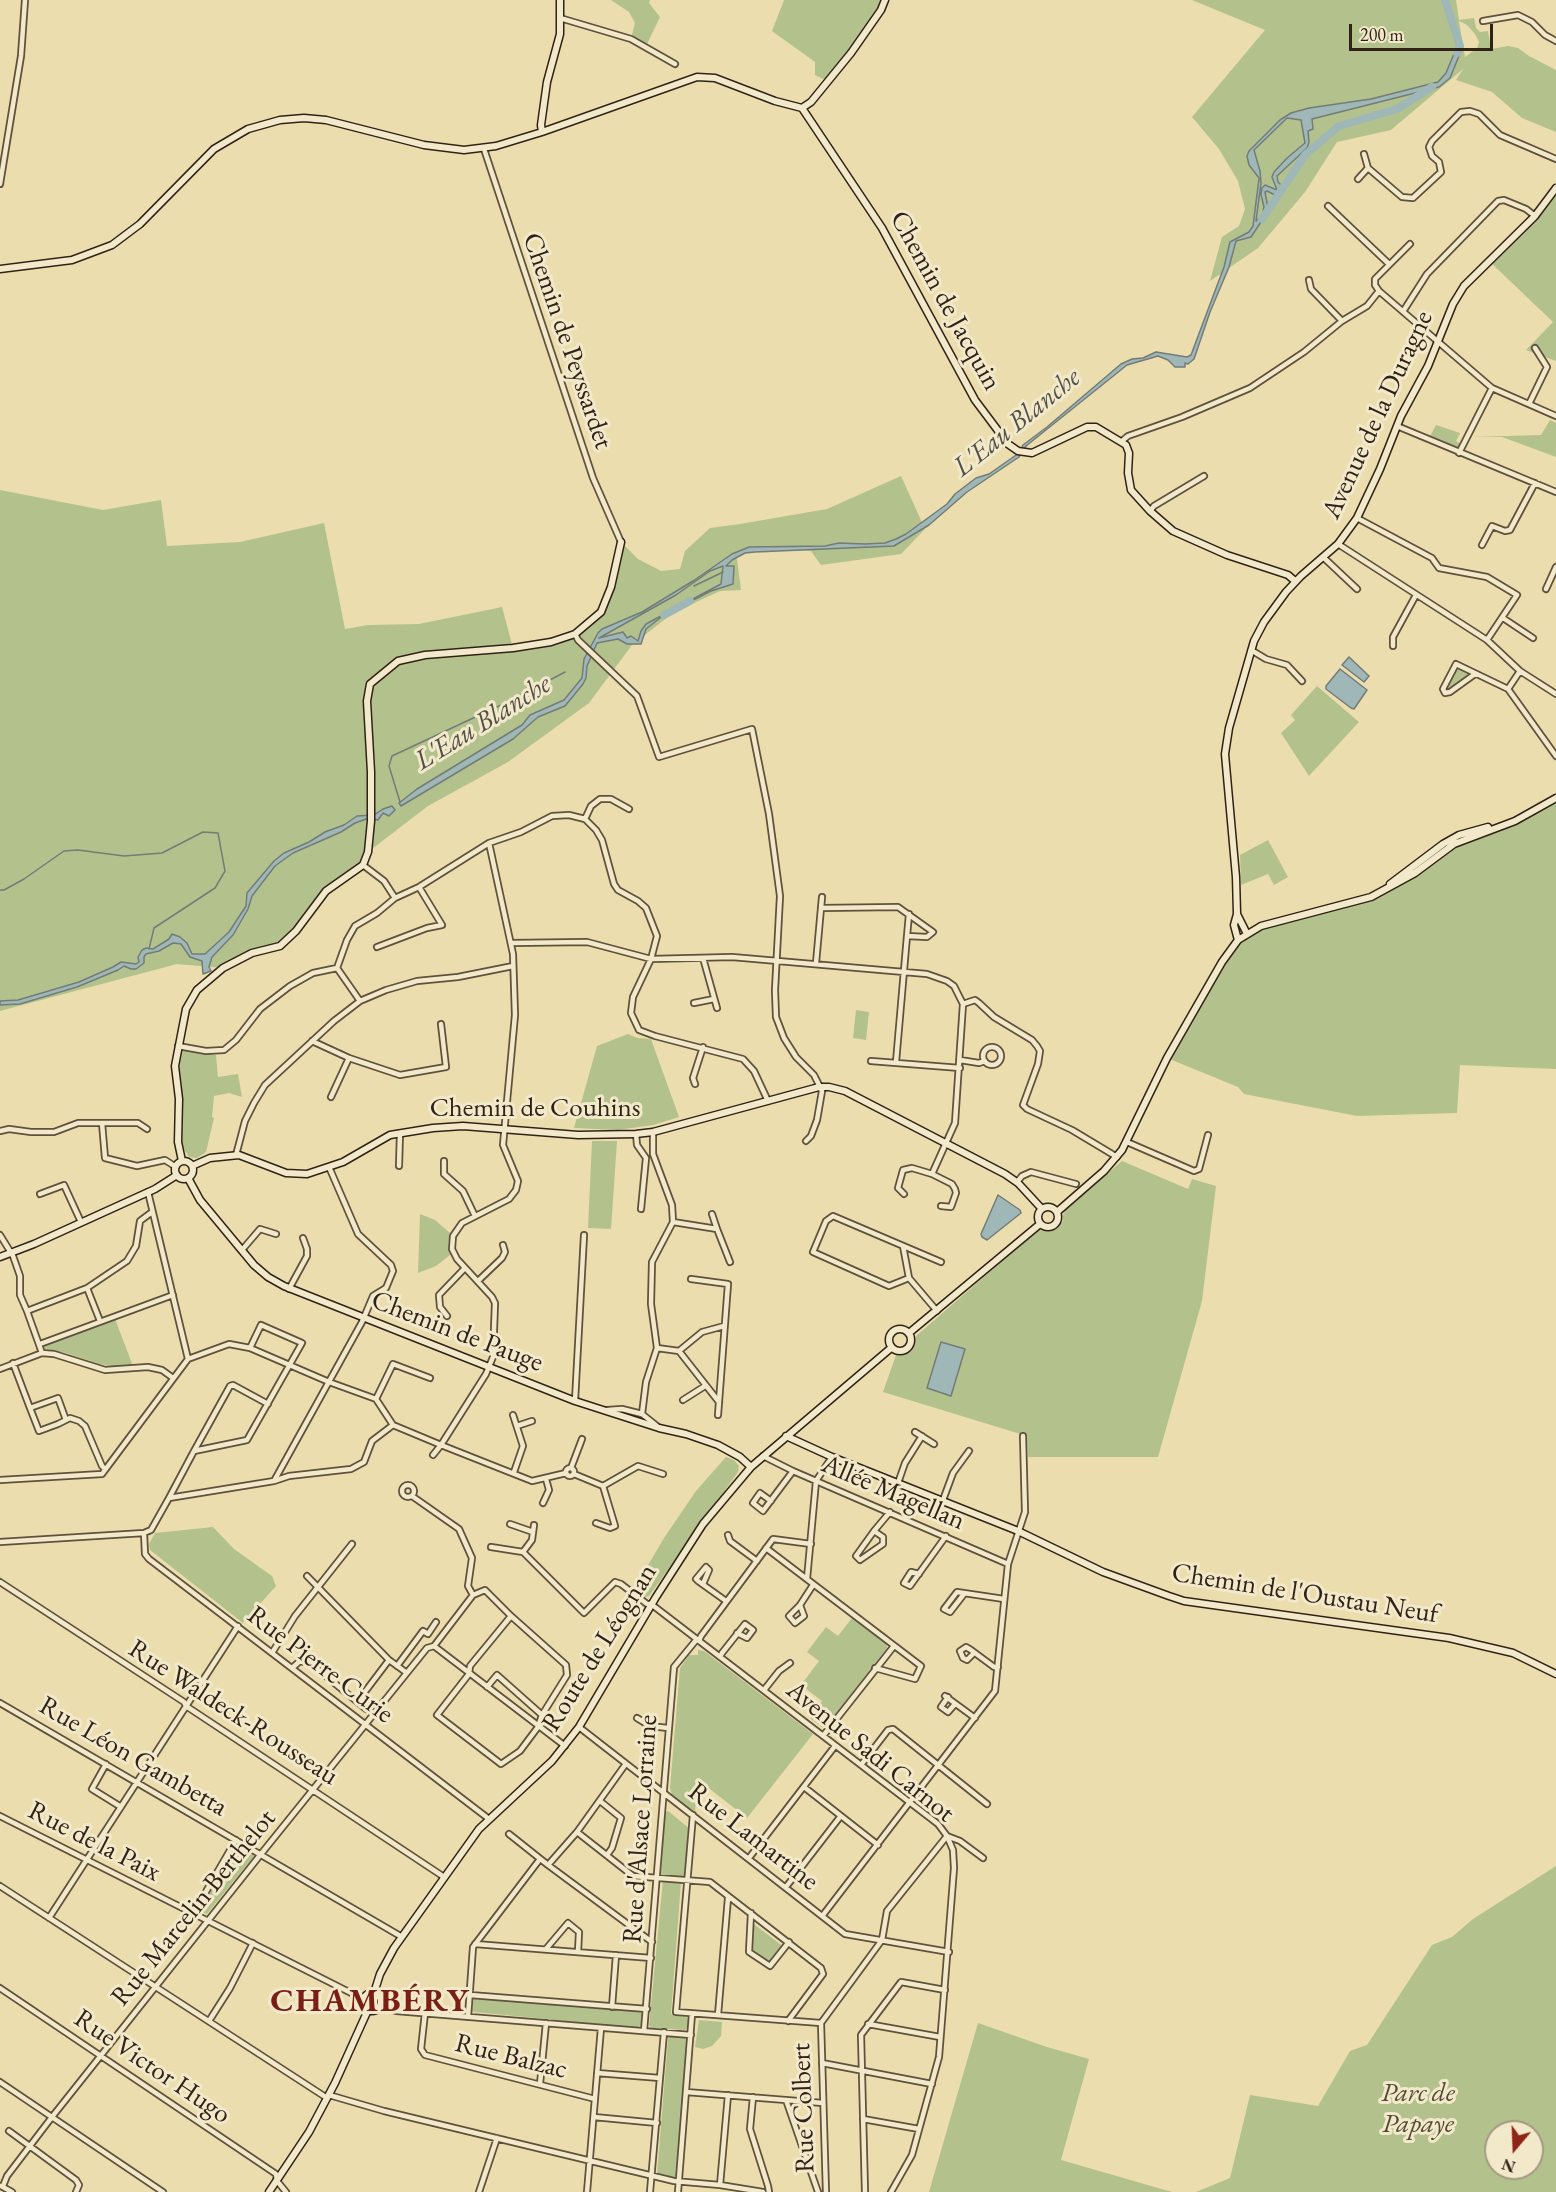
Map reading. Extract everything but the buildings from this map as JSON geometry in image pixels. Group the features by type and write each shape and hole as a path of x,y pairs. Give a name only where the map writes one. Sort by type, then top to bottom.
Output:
{"street":[{"path":"0,184 21,56 25,0"},
{"path":"542,132 547,82 559,40 561,0"},
{"path":"0,269 72,260 112,245 140,224 214,149 248,129 268,123 293,118 314,118 439,148 483,149 542,132 703,76 802,108 811,102 851,53 881,10 885,0"},
{"path":"1483,21 1518,15 1532,22 1545,35 1556,41"},
{"path":"560,18 631,39 675,64"},
{"name":"Chemin de Jacquin","path":"802,108 882,228 975,400 1001,437 1021,452 1034,452 1090,426 1096,427 1107,436 1122,441"},
{"path":"1364,154 1368,168 1402,197 1413,198 1441,172 1439,162 1432,156 1429,147 1432,141 1461,112 1470,111 1479,114 1500,135 1556,159"},
{"name":"Chemin de Peyssardet","path":"483,149 593,478 621,542"},
{"path":"1358,179 1368,168"},
{"name":"Avenue de la Duragne","path":"1238,940 1234,925 1237,914 1235,859 1225,754 1229,728 1251,650 1264,622 1295,581 1338,544 1357,518 1377,478 1397,426 1438,342 1453,304 1464,286 1535,216 1556,188"},
{"path":"1404,310 1426,274 1498,201 1504,200 1526,209 1535,216"},
{"path":"1328,206 1389,264"},
{"path":"1410,244 1375,279 1374,285 1379,291 1404,310 1492,388 1556,416"},
{"path":"1309,280 1311,289 1341,321"},
{"path":"1295,581 1288,575 1227,555 1180,534 1150,512 1131,490 1128,480 1129,453 1122,441 1128,436 1182,417 1250,388 1304,352 1341,321 1367,306 1379,291"},
{"path":"1529,404 1547,367 1535,348"},
{"path":"1459,453 1492,388"},
{"path":"1397,426 1556,492"},
{"path":"1150,512 1154,506 1204,476"},
{"path":"1482,545 1492,526 1505,531 1510,530 1535,483"},
{"path":"1357,518 1432,558 1439,567 1488,577 1517,595 1487,640"},
{"path":"182,1161 178,1142 179,1098 175,1066 186,1009 197,990 223,968 252,953 280,946 297,931 326,891 363,865 368,852 371,817 367,701 370,684 398,661 425,655 532,645 551,642 574,634 601,612 611,587 621,542"},
{"path":"1338,544 1487,640 1520,671 1556,694"},
{"path":"1323,557 1357,589"},
{"path":"1546,589 1556,567"},
{"path":"1393,646 1393,637 1416,595"},
{"path":"1503,618 1533,638"},
{"path":"574,634 636,696 659,757 752,729 769,814 780,896 776,961 776,1017 784,1038 796,1057 814,1075 822,1091 817,1120 811,1136 806,1141"},
{"path":"1251,650 1266,659 1287,665 1302,681"},
{"path":"1475,674 1450,692 1445,693 1443,689 1456,664 1461,664 1475,674 1508,689 1556,756"},
{"path":"1508,689 1520,671"},
{"path":"1057,1212 1104,1171 1127,1142 1167,1058 1222,962 1238,940 1261,926 1371,897 1403,880 1461,840 1515,821 1556,798"},
{"path":"585,819 591,807 600,799 611,799 629,809"},
{"path":"1354,902 1382,889 1459,834 1527,813"},
{"path":"337,968 347,940 355,927 395,898 419,887 489,843 521,832 552,816 569,815 585,819 602,840 614,884 618,890 638,901 649,914 657,936 651,959 633,998 631,1013 639,1029 655,1036 743,1059 754,1071 768,1101"},
{"path":"433,1455 493,1358 496,1306 492,1297 454,1255 452,1240 459,1226 509,1199 516,1190 518,1177 503,1148 515,1015 513,966 511,943 489,843"},
{"path":"363,865 384,881 395,898"},
{"path":"377,946 442,925 419,887"},
{"path":"816,963 822,897"},
{"path":"821,908 898,907 933,932 927,937 907,936"},
{"path":"896,1062 909,914"},
{"name":"Avenue de la Duragne","path":"1237,914 1247,934"},
{"path":"511,943 587,942 651,959 732,957 816,963 927,974 947,981 954,986 963,1004 960,1068 955,1124 932,1174"},
{"path":"703,958 717,1008"},
{"path":"236,1155 245,1121 259,1095 273,1077 360,1001 417,981 458,977 513,966"},
{"path":"178,1046 206,1051 224,1050 236,1040 260,1009 290,986 313,973 337,968"},
{"path":"337,968 360,1001"},
{"path":"694,1003 714,999"},
{"path":"963,1004 975,1000 994,1017 1037,1046 1040,1051 1038,1064 1023,1105 1027,1109 1072,1130 1117,1157"},
{"path":"312,1041 349,1058 400,1075 446,1067 441,1024"},
{"path":"695,1084 693,1078 703,1047"},
{"path":"331,1097 349,1058"},
{"path":"960,1060 979,1063 985,1061"},
{"path":"871,1061 960,1068"},
{"name":"Chemin de Couhins","path":"192,1167 210,1158 236,1155 292,1174 307,1174 356,1155 382,1138 400,1132 463,1126 578,1135 653,1132 819,1087 845,1091 1005,1174 1017,1182 1042,1209"},
{"path":"0,1131 9,1128 31,1132 54,1132 78,1123 138,1123 147,1129"},
{"path":"102,1123 105,1158 137,1166 165,1160 176,1167"},
{"path":"399,1166 400,1132"},
{"path":"642,1414 646,1382 657,1348 651,1304 652,1262 673,1222 672,1205 653,1154 653,1132"},
{"path":"636,1134 637,1145 646,1158 641,1209"},
{"path":"1127,1142 1194,1172 1199,1169 1208,1135"},
{"path":"176,1167 182,1161"},
{"path":"177,1175 188,1178 192,1173 192,1167 188,1162 182,1161"},
{"path":"444,1161 446,1178 463,1191 475,1216"},
{"path":"176,1167 177,1175"},
{"path":"274,1481 364,1319 373,1296 386,1288 393,1269 391,1264 360,1236 329,1167"},
{"path":"904,1194 898,1188 903,1170 912,1168 932,1174 948,1181 955,1189 956,1193 951,1207 941,1206"},
{"path":"1017,1182 1022,1176 1031,1172 1076,1185"},
{"path":"0,1257 147,1192 177,1175"},
{"name":"Chemin de Pauge","path":"188,1178 200,1200 242,1250 263,1273 289,1289 575,1401 718,1445 740,1457 751,1467"},
{"path":"40,1194 64,1185 81,1222"},
{"path":"147,1192 188,1359"},
{"path":"1049,1207 1057,1212 1059,1219 1056,1225 1050,1228 1040,1224 1038,1216 1042,1209 1049,1207"},
{"path":"27,1311 87,1288 127,1261 136,1246 140,1221 152,1212"},
{"path":"712,1214 730,1262"},
{"path":"909,1278 889,1286 813,1252 826,1221 833,1216 941,1262"},
{"path":"673,1222 717,1228"},
{"path":"909,1333 1040,1224"},
{"path":"242,1250 260,1229 276,1234"},
{"path":"0,1235 21,1276 20,1295 42,1353"},
{"path":"575,1401 584,1235"},
{"path":"289,1289 307,1256 303,1238"},
{"path":"478,1281 502,1258 505,1252 503,1245"},
{"path":"903,1246 909,1278 937,1311"},
{"path":"447,1316 440,1307 439,1295 465,1268"},
{"path":"691,1279 728,1284 718,1415"},
{"path":"87,1288 100,1321"},
{"path":"40,1344 172,1295"},
{"path":"194,1451 246,1440 302,1343 261,1325 250,1348"},
{"path":"679,1351 702,1332 724,1326"},
{"path":"903,1329 909,1333 911,1340 906,1350 900,1352 891,1348 888,1341 892,1331 903,1329"},
{"path":"0,1480 98,1475 105,1469 188,1359 229,1344 250,1348 376,1400 393,1425 532,1481 566,1473 566,1470 571,1468 582,1439"},
{"path":"657,1348 679,1351 719,1402"},
{"name":"Route de Léognan","path":"374,1993 387,1959 444,1877 489,1819 540,1773 579,1727 651,1604 703,1524 751,1467 891,1348"},
{"path":"0,1369 42,1353 54,1354 105,1370 148,1367 162,1370 173,1377"},
{"path":"13,1364 39,1431 70,1418 85,1426 105,1469"},
{"path":"376,1400 393,1364 430,1378"},
{"path":"0,1542 144,1533 151,1530 230,1386 234,1385 268,1404"},
{"path":"683,1400 705,1386"},
{"path":"30,1408 58,1398 66,1420"},
{"path":"605,1411 622,1409 642,1414 659,1428"},
{"path":"513,1415 523,1446 514,1472"},
{"path":"517,1426 532,1421"},
{"path":"169,1498 274,1481 289,1476 351,1469 364,1462 372,1441 393,1425"},
{"path":"915,1432 934,1444"},
{"name":"Chemin de l'Oustau Neuf","path":"786,1436 831,1457 1018,1531 1103,1572 1184,1601 1449,1638 1513,1653 1556,1674"},
{"path":"898,1483 904,1463 922,1436"},
{"path":"823,1915 995,1691 1008,1564 1024,1512 1023,1436"},
{"path":"943,1500 953,1473 969,1451"},
{"name":"Allée Magellan","path":"763,1456 1008,1564"},
{"path":"807,1580 816,1481 831,1457"},
{"path":"603,1486 638,1466 663,1474"},
{"path":"571,1468 574,1474"},
{"path":"771,1500 793,1471"},
{"path":"566,1473 569,1476 574,1474 603,1486"},
{"path":"543,1503 549,1490 546,1479"},
{"path":"596,1523 610,1528 615,1526 603,1486"},
{"path":"412,1496 459,1529 471,1558 468,1586 473,1595 485,1590 566,1665 567,1675 542,1715 538,1727 520,1751 501,1764 437,1715"},
{"path":"874,1531 882,1537 883,1544 860,1560 856,1556 874,1531 890,1512"},
{"path":"510,1524 533,1533"},
{"path":"491,1546 523,1552 532,1540 534,1525"},
{"name":"Rue Pierre Curie","path":"144,1533 144,1549 149,1558 489,1819"},
{"path":"728,1534 730,1541 757,1560"},
{"path":"919,1574 946,1536"},
{"path":"811,1544 773,1539 766,1548 921,1666 915,1679 875,1668"},
{"path":"272,1653 295,1616 352,1544"},
{"name":"Rue d'Alsace Lorraine","path":"644,2031 674,1667 698,1640 766,1548"},
{"name":"Avenue Sadi Carnot","path":"523,1552 584,1612 615,1582 651,1604 938,1824 947,1836 953,1850 954,1868 939,2057 912,2155 891,2192"},
{"path":"306,1576 389,1660 407,1673"},
{"name":"Rue Waldeck-Rousseau","path":"0,1582 184,1702 186,1706 444,1877"},
{"path":"703,1584 726,1601"},
{"path":"800,1605 813,1585"},
{"path":"964,1594 950,1612 944,1609 957,1592 1004,1599"},
{"name":"Rue Marcelin Berthelot","path":"1,2186 52,2117 261,1854 427,1648 434,1646 473,1595"},
{"path":"429,1717 437,1715 469,1674 470,1666 511,1616"},
{"path":"397,1666 423,1630 428,1634 436,1622"},
{"path":"49,1918 238,1626"},
{"path":"720,1657 737,1633"},
{"path":"434,1646 565,1746"},
{"path":"823,1736 894,1646"},
{"path":"974,1653 993,1667 998,1667"},
{"path":"358,1701 389,1660"},
{"path":"292,1668 300,1661 311,1664 366,1709"},
{"path":"764,1690 778,1671 790,1663"},
{"path":"487,1687 497,1675 542,1715"},
{"path":"955,1704 948,1712 940,1707 946,1696 975,1718"},
{"name":"Rue Léon Gambetta","path":"0,1703 402,1937"},
{"path":"637,1718 650,1726 668,1728"},
{"name":"Rue Lamartine","path":"579,1727 845,1934 949,1952"},
{"path":"861,1765 890,1729 987,1804"},
{"path":"749,1858 836,1746"},
{"path":"106,1764 92,1789 121,1807"},
{"path":"548,1865 577,1832 625,1765"},
{"path":"804,1787 878,1845"},
{"path":"601,1800 621,1818 612,1848 607,1855"},
{"path":"693,1815 676,2012 821,2023 882,1940 887,1911 947,1836 983,1858"},
{"name":"Rue de la Paix","path":"0,1816 363,1999"},
{"path":"786,1887 840,1816"},
{"path":"577,1832 633,1876 710,1882 821,1968 823,1974 788,2021"},
{"path":"510,1834 652,1942"},
{"path":"193,1914 236,1840"},
{"path":"468,2016 473,1947 540,1858"},
{"path":"0,1886 328,2097 678,2182 720,2185 763,2192"},
{"path":"718,2015 728,1898"},
{"path":"751,1913 749,1952 770,1966 789,1942"},
{"path":"546,1949 568,1923 579,1932 578,1952"},
{"path":"209,2021 230,1988 253,1944"},
{"path":"475,1944 651,1958"},
{"path":"612,2007 616,1955"},
{"path":"865,2192 861,2035 901,1982 945,1990"},
{"name":"Rue Victor Hugo","path":"0,1988 276,2174 277,2181 286,2192"},
{"path":"374,1993 380,1998 380,2006 376,2010 368,2010 363,2004 363,1999 366,1995 374,1993"},
{"path":"470,1995 647,2009"},
{"path":"380,2006 396,2011 691,2035"},
{"path":"269,2192 304,2141 328,2097 368,2010"},
{"name":"Rue Balzac","path":"425,2013 421,2049 425,2055 595,2099"},
{"path":"678,2192 692,2014"},
{"path":"540,2084 546,2023"},
{"name":"Rue Colbert","path":"821,2023 826,2192"},
{"path":"868,2024 940,2037"},
{"path":"587,2192 601,2028"},
{"path":"650,2192 664,2032"},
{"path":"822,2063 932,2084"},
{"path":"597,2073 660,2078"},
{"path":"0,2082 163,2192"},
{"path":"686,2091 823,2103"},
{"path":"720,2185 728,2095"},
{"path":"753,2097 750,2129 768,2192"},
{"path":"786,2100 818,2192"},
{"path":"594,2117 657,2123"},
{"path":"863,2120 919,2129"},
{"path":"9,2131 76,2180 79,2185 76,2192"},
{"path":"479,2192 497,2138"},
{"path":"1,2186 12,2192"}],"green space":[{"path":"611,0 650,0 649,3 660,17 647,44 631,39 635,23 629,12"},
{"path":"784,0 883,0 876,15 827,81 815,75 815,62 772,31"},
{"path":"1192,0 1456,0 1459,20 1474,18 1476,28 1480,32 1488,31 1491,49 1508,46 1518,48 1556,70 1556,132 1522,118 1492,92 1456,80 1463,69 1391,130 1337,142 1305,192 1258,248 1210,281 1222,237 1239,226 1245,209 1238,181 1219,149 1192,117 1265,30","holes":["1459,21 1467,25 1479,42 1477,48 1465,57"]},
{"path":"1556,188 1556,361 1526,350 1553,322 1488,260 1535,216"},
{"path":"1550,420 1556,423 1556,457 1502,437 1472,437 1541,435"},
{"path":"1436,425 1460,433 1456,441 1461,444 1458,449 1430,436"},
{"path":"901,476 925,529 901,554 821,565 811,551 805,550 736,551 741,590 720,591 673,613 632,645 589,703 508,762 428,806 368,852 363,865 326,891 280,946 252,953 223,968 177,964 0,1011 0,490 103,510 161,500 167,546 240,542 324,523 345,629 368,625 419,624 502,607 513,648 574,634 601,612 621,542 638,559 661,571 680,569 685,551 710,528 827,509"},
{"path":"1459,667 1468,673 1468,677 1448,691 1446,688 1456,668"},
{"path":"1317,686 1359,722 1309,776 1281,733 1295,720 1291,715"},
{"path":"1556,798 1556,1069 1460,1065 1457,1113 1357,1116 1244,1094 1238,1087 1167,1058 1238,940 1261,926 1352,903 1382,889 1459,835 1500,823"},
{"path":"1268,840 1288,877 1274,885 1268,874 1241,885 1240,855"},
{"path":"856,1010 869,1012 866,1040 853,1038"},
{"path":"628,1034 637,1038 651,1039 679,1117 653,1125 617,1130 574,1128 597,1046"},
{"path":"183,1050 216,1055 218,1077 238,1074 242,1097 229,1093 214,1096 212,1117 214,1118 206,1152 197,1158 189,1157 182,1146 179,1066"},
{"path":"592,1141 617,1141 611,1229 588,1228"},
{"path":"1122,1161 1188,1189 1192,1179 1216,1186 1202,1301 1158,1457 1028,1457 1027,1436 883,1392 896,1355 905,1355 913,1348 916,1336 1038,1230 1056,1229 1063,1221 1066,1209"},
{"path":"420,1214 435,1220 450,1233 448,1246 450,1255 436,1266 418,1273"},
{"path":"115,1319 133,1366 118,1367 99,1364 45,1349 43,1344"},
{"path":"726,1457 734,1460 739,1466 738,1472 649,1596 645,1597 634,1589 664,1538 696,1491"},
{"path":"213,1527 234,1549 272,1576 276,1586 243,1623 150,1550 149,1544 155,1533"},
{"path":"852,1618 887,1644 887,1648 823,1728 810,1718 822,1701 801,1685 819,1661 807,1652 826,1627 838,1636"},
{"path":"698,1650 704,1651 813,1734 747,1818 701,1782 697,1783 695,1813 672,1795 670,1788 680,1668 689,1655 698,1655"},
{"path":"668,1811 689,1828 685,1876 682,1878 661,1875 665,1812"},
{"path":"237,1846 254,1856 207,1914 199,1911"},
{"name":"Parc de Papaye","path":"1556,1866 1556,2192 1196,2192 1230,2178 1250,2095 1318,2106 1350,2051 1367,2045 1432,1945 1452,1937 1473,1919"},
{"path":"663,1880 681,1882 671,2014 689,2018 688,2028 685,2030 651,2028 649,2025"},
{"path":"751,1922 784,1947 768,1965 749,1949"},
{"path":"475,1999 640,2011 643,2016 642,2024 637,2028 474,2012 472,2011"},
{"path":"699,2020 722,2022 721,2036 712,2046 703,2049 695,2047"},
{"path":"978,2023 1089,2059 1061,2160 1172,2192 929,2192"},
{"path":"671,2036 684,2037 687,2040 676,2176 673,2178 657,2174 668,2039"}],"water":[{"path":"1458,44 1463,46 1450,78 1439,87 1312,119 1313,129 1308,131 1307,148 1277,176 1278,182 1283,187 1280,193 1275,195 1265,192 1268,208 1263,219 1251,237 1236,241 1229,267 1194,359 1188,364 1185,363 1185,367 1175,367 1168,360 1158,356 1127,365 1026,446 1019,457 967,492 929,525 894,546 755,552 745,553 732,560 726,566 734,566 733,584 711,591 664,615 646,629 641,644 627,644 618,639 597,643 587,666 583,684 565,706 538,717 513,739 401,806 399,803 417,789 522,725 530,715 564,700 582,678 584,659 602,629 642,612 732,554 749,547 885,543 896,539 947,504 955,494 976,478 989,474 1019,453 1023,445 1121,364 1156,352 1187,357 1191,355 1224,267 1230,242 1249,232 1253,226 1259,178 1249,165 1247,156 1249,151 1280,120 1291,113 1309,108 1371,99 1438,82 1446,73","holes":["1287,118 1301,120 1305,143 1274,172 1272,177 1277,190 1265,185 1262,188 1264,207 1262,215 1256,221 1261,183 1254,150","723,566 721,584 646,624 638,641 631,636 627,638 623,632 599,638 676,595 710,571"]},
{"path":"1349,657 1369,676 1364,682 1342,665"},
{"path":"1340,669 1367,690 1354,709 1326,689"},
{"path":"392,806 395,810 389,816 383,813 378,820 369,818 355,823 341,832 293,853 275,866 252,896 248,909 233,935 212,957 209,967 211,971 203,974 202,961 190,957 181,944 173,943 159,951 146,954 144,963 136,969 124,966 77,987 20,1004 0,1005 0,1001 18,1000 79,982 121,962 136,964 139,962 138,957 142,950 153,949 169,939 172,934 187,943 192,954 205,954 229,932 246,906 247,893 274,861 284,853 344,825 357,816 374,815"},
{"path":"998,1195 1021,1213 987,1240 981,1234"},
{"path":"941,1342 965,1349 951,1396 927,1388"}],"waterway":[{"name":"L'Eau Blanche","path":"1445,0 1460,46 1457,53"},
{"name":"L'Eau Blanche","path":"1262,219 1305,155 1339,126 1397,109 1432,87"},
{"name":"L'Eau Blanche","path":"694,586 723,572"},
{"name":"L'Eau Blanche","path":"664,615 690,601"},
{"name":"L'Eau Blanche","path":"400,802 389,766 392,756 516,698 565,672"},
{"name":"L'Eau Blanche","path":"0,890 24,879 64,851 78,850 124,856 162,853 203,832 218,833 225,871 215,888 154,928 149,949"}],"district":[{"name":"CHAMBÉRY","path":"370,2002"}]}
